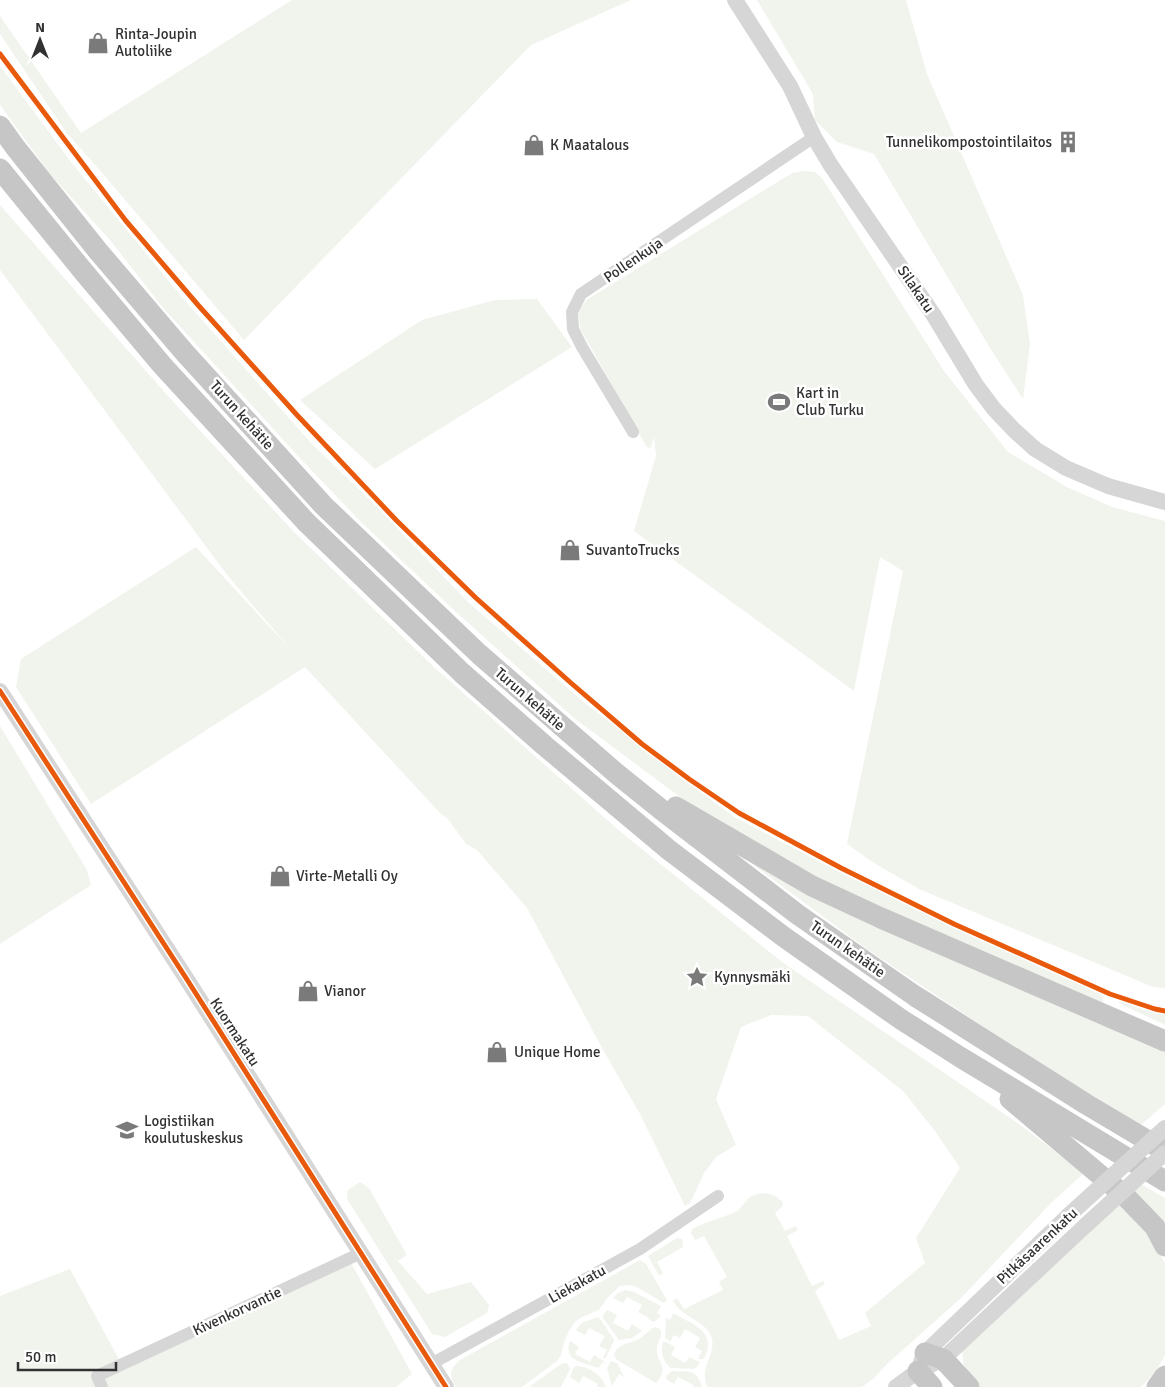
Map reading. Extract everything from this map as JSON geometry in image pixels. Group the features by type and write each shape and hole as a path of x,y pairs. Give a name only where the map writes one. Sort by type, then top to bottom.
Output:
{"highway":[{"name":"Turun kehätie","path":"0,126 104,259 185,353 324,506 478,654 617,774 797,914 915,996 1165,1152"},
{"name":"Turun kehätie","path":"0,169 83,272 156,358 306,522 462,673 566,764 669,850 784,937 902,1020 1165,1181"},
{"path":"617,774 812,886 881,918 1165,1040"},
{"path":"960,1057 1126,1197 1155,1227 1165,1246"},
{"path":"929,1361 932,1387"},
{"path":"929,1361 969,1387"},
{"path":"1157,1387 1165,1376"}],"street":[{"name":"Silakatu","path":"735,0 790,86 814,138 830,164 932,314 976,385 994,409 1035,449 1066,468 1108,486 1165,502"},
{"name":"Pollenkuja","path":"633,432 573,329 572,312 581,294 814,138"},
{"name":"Kuormakatu","path":"0,692 190,984 446,1387"},
{"name":"Pitkäsaarenkatu","path":"929,1361 1069,1215 1165,1128"},
{"name":"Pitkäsaarenkatu","path":"896,1387 929,1361 1086,1225 1165,1152"},
{"name":"Liekakatu","path":"431,1364 646,1246 718,1196"},
{"name":"Kivenkorvantie","path":"102,1387 97,1376 361,1253"}],"shaded area":[{"path":"292,0 631,0 531,45 244,340 66,132 0,34 0,16 81,133"},
{"path":"757,0 906,0 927,74 1023,295 1030,344 1023,399 990,348 874,154 837,142 815,120 813,94"},
{"path":"0,66 71,162 181,296 312,444 377,507 468,602 585,703 736,818 843,874 1103,994 1103,1003 838,891 738,836 676,794 574,718 457,613 361,522 296,454 164,309 110,240 50,174 0,105"},
{"path":"815,172 822,178 944,371 1008,452 1067,487 1112,507 1165,521 1165,988 1153,987 919,889 874,863 847,844 903,571 880,557 854,691 634,531 656,456 654,437 649,448 646,446 581,330 580,310 588,299 792,173"},
{"path":"0,205 168,396 295,533 435,668 622,833 782,962 1016,1122 1084,1173 1051,1203 961,1298 888,1363 873,1379 862,1387 707,1387 705,1374 711,1353 712,1339 703,1325 677,1307 673,1301 677,1298 684,1309 723,1290 719,1282 727,1277 704,1236 695,1240 691,1233 692,1229 737,1211 750,1197 763,1193 776,1196 783,1202 783,1206 775,1213 785,1231 796,1226 798,1230 787,1236 812,1286 823,1281 825,1284 815,1291 839,1340 871,1326 865,1313 925,1263 916,1238 960,1168 935,1131 903,1091 808,1016 771,1015 741,1027 716,1099 736,1145 716,1157 704,1173 690,1203 685,1206 640,1114 602,1048 527,908 477,850 466,844 448,819 440,813 305,667 91,804 16,687 21,659 196,547 290,649 228,576 0,270"},
{"path":"537,299 572,347 375,469 300,400 422,320 495,300"},
{"path":"0,726 87,870 91,885 0,944"},
{"path":"740,855 1165,1049 1165,1104 1141,1125 1043,1065 864,947"},
{"path":"1120,1001 1165,1014 1165,1025 1119,1003"},
{"path":"360,1182 369,1188 407,1255 398,1261 427,1294 471,1282 489,1305 487,1313 445,1337 432,1334 347,1199 348,1190"},
{"path":"1141,1184 1165,1198 1165,1228 1130,1195"},
{"path":"1121,1203 1148,1232 1165,1263 1165,1355 1156,1371 1141,1387 980,1387 972,1379 964,1366 963,1350"},
{"path":"677,1238 682,1239 683,1247 657,1262 663,1273 659,1276 648,1256"},
{"path":"348,1257 412,1374 396,1387 0,1387 0,1296 70,1269 121,1363"},
{"path":"640,1260 646,1264 667,1300 664,1303 635,1286 620,1286 608,1297 599,1310 575,1322 569,1331 557,1361 522,1387 456,1387 451,1373 454,1366 460,1360"},
{"path":"625,1290 634,1292 661,1306 657,1313 661,1316 654,1322 651,1321 638,1312 642,1305 627,1297 623,1303 613,1298"},
{"path":"607,1310 617,1315 613,1323 628,1331 632,1324 642,1331 632,1338 619,1340 603,1318"},
{"path":"673,1314 702,1330 708,1342 704,1359 698,1359 702,1351 695,1347 700,1338 685,1329 680,1338 674,1335 670,1342 665,1338 666,1318 670,1320"},
{"path":"598,1317 614,1340 605,1359 603,1358 607,1350 599,1346 605,1336 589,1328 585,1335 576,1330 581,1323"},
{"path":"655,1327 661,1332 657,1353 662,1368 656,1383 617,1360 614,1355 620,1346 639,1339"},
{"path":"570,1341 579,1347 575,1354 590,1362 594,1355 604,1361 598,1368 575,1360 569,1353"},
{"path":"663,1342 675,1347 671,1355 685,1363 689,1357 700,1362 697,1367 694,1369 671,1368 663,1356"},
{"path":"611,1361 617,1363 624,1377 619,1374 612,1386 607,1368"},
{"path":"561,1364 568,1364 570,1369 561,1387 529,1387"},
{"path":"577,1366 595,1372 602,1379 606,1387 597,1387 598,1384 583,1376 579,1383 570,1377 574,1367"},
{"path":"672,1371 687,1371 695,1374 702,1387 693,1387 693,1385 678,1377 674,1384 666,1379 667,1375"}],"cycle path":[{"path":"0,54 126,221 198,305 297,415 396,520 476,598 642,744 739,813 841,868 954,924 1110,994 1165,1011"},
{"path":"0,691 186,978 446,1387"}],"place":[{"name":"Rinta-Joupin Autoliike","path":"98,43"},
{"name":"Tunnelikompostointilaitos","path":"1068,142"},
{"name":"K Maatalous","path":"534,145"},
{"name":"Kart in Club Turku","path":"779,402"},
{"name":"SuvantoTrucks","path":"570,550"},
{"name":"Virte-Metalli Oy","path":"280,876"},
{"name":"Kynnysmäki","path":"697,977"},
{"name":"Vianor","path":"308,991"},
{"name":"Unique Home","path":"497,1052"},
{"name":"Logistiikan koulutuskeskus","path":"127,1130"}]}
